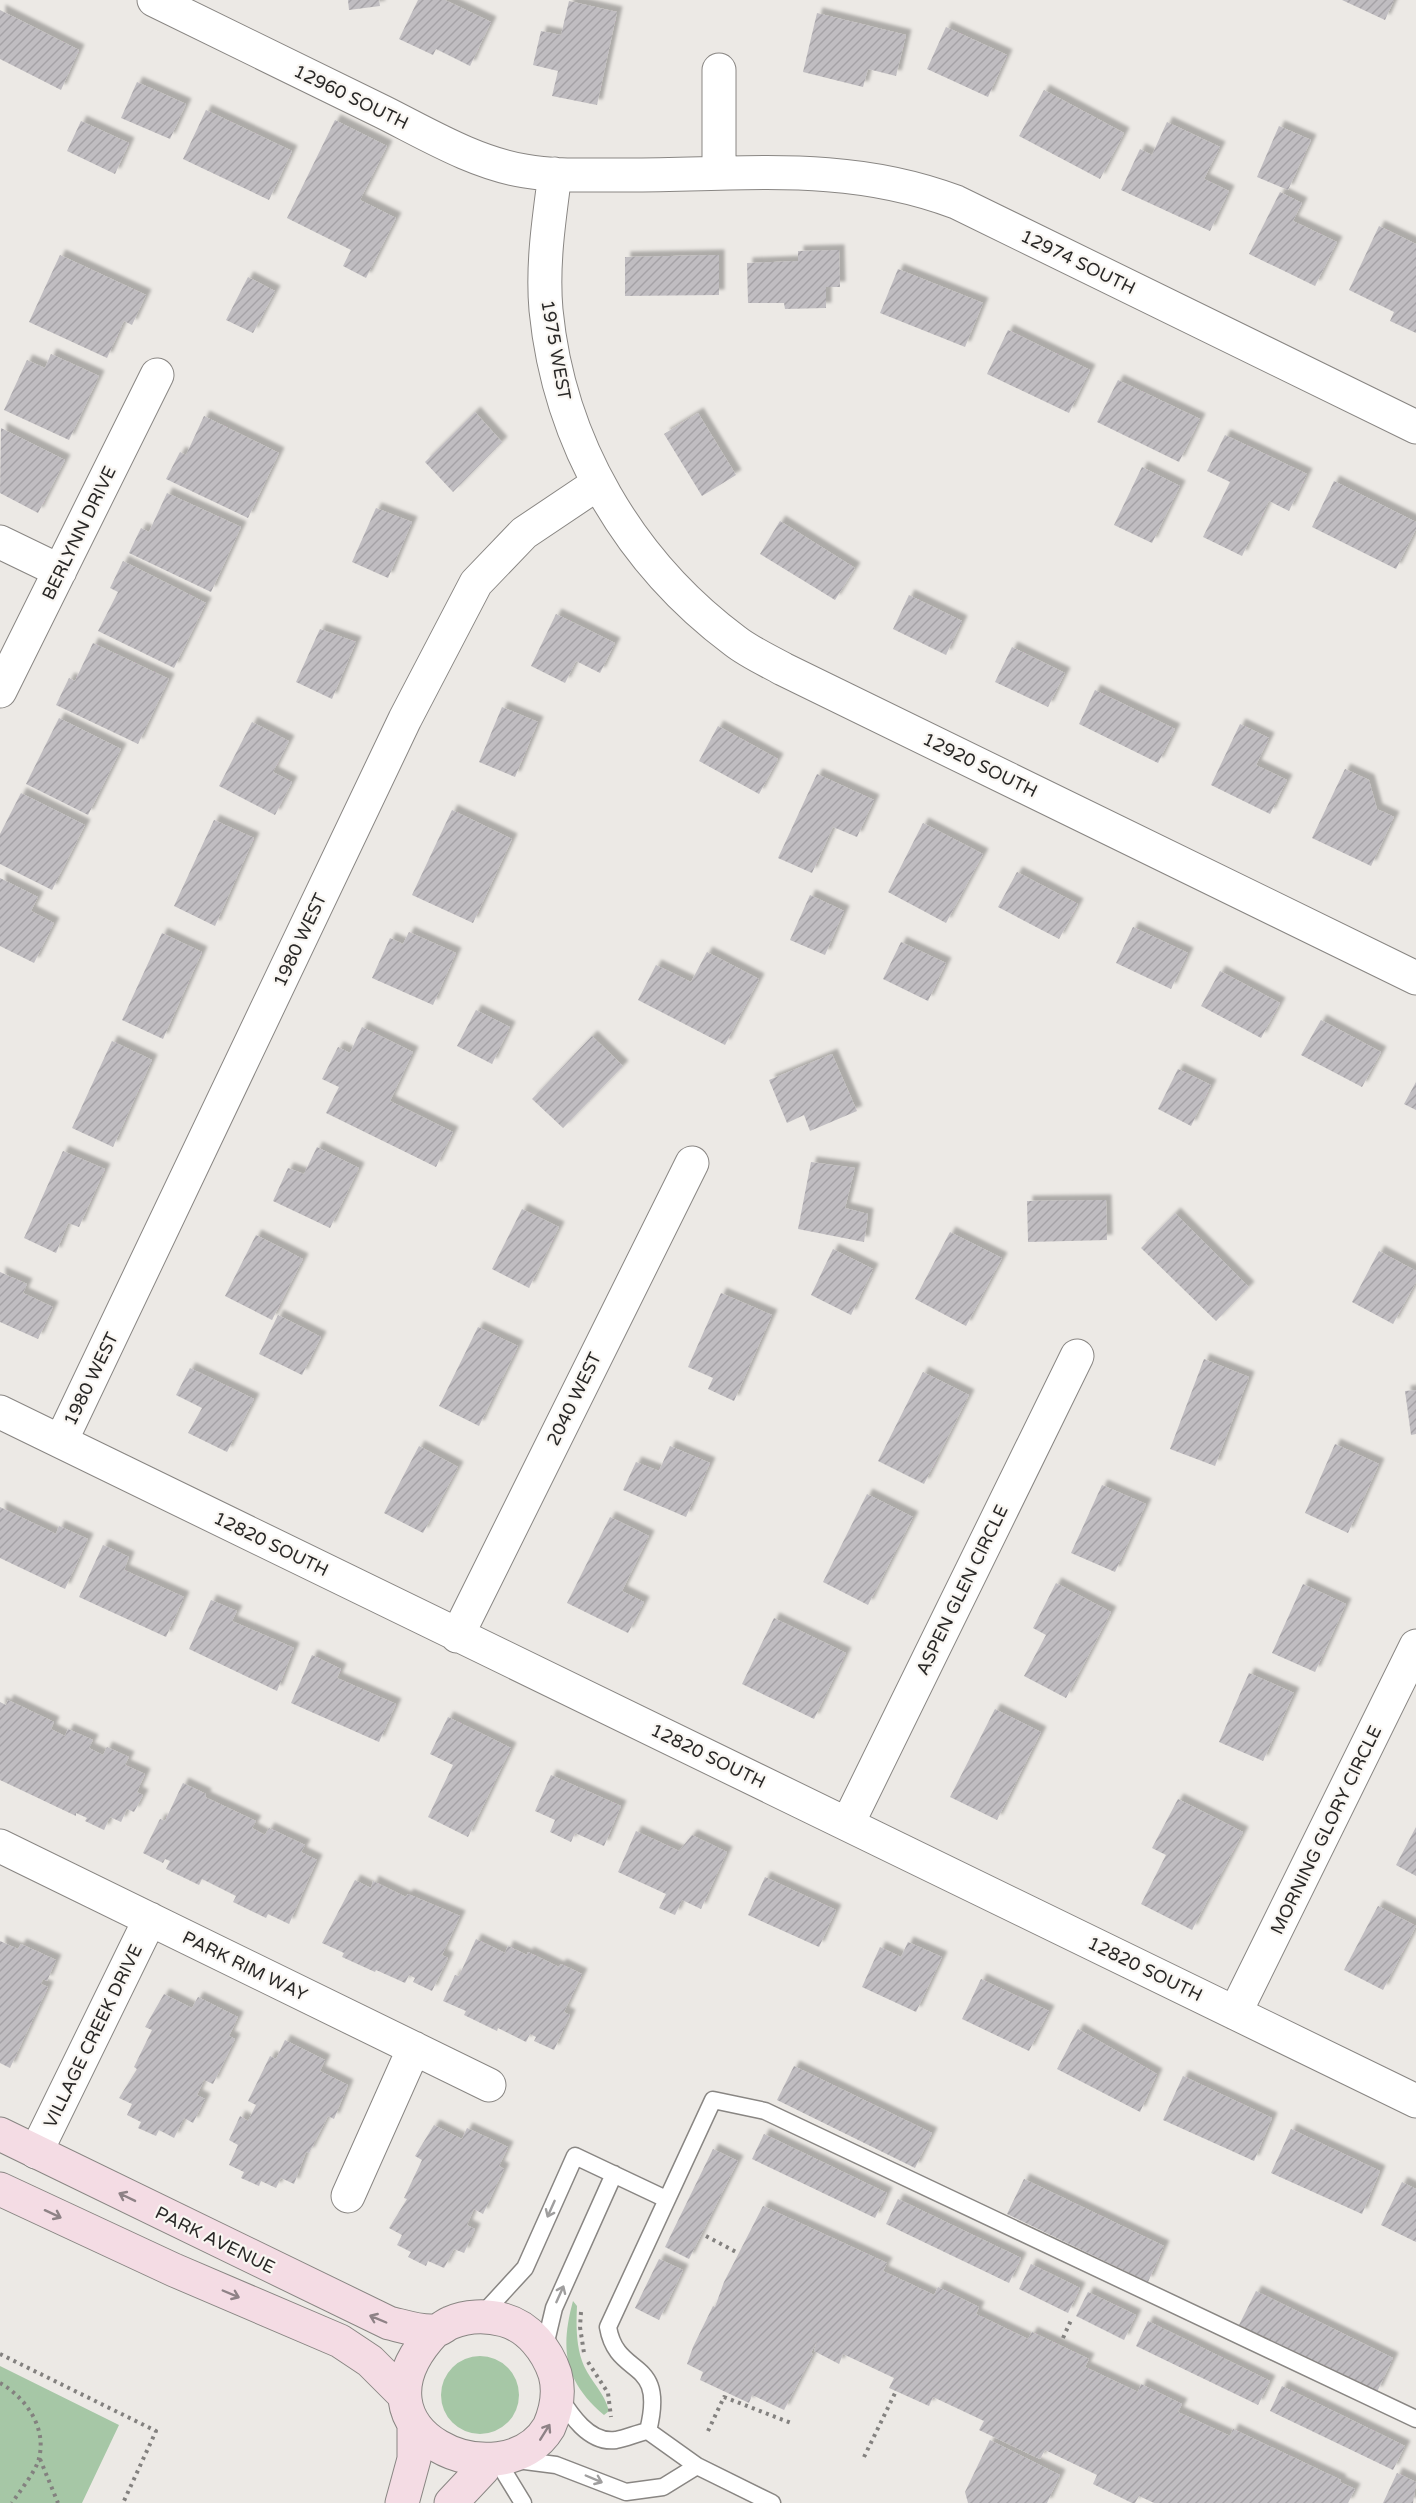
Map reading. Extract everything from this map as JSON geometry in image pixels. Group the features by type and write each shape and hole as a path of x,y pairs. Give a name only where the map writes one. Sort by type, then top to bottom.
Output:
{"street":[{"name":"12960 SOUTH","path":"154,0 467,152 524,171 555,174"},
{"path":"719,69 719,172"},
{"name":"12974 SOUTH","path":"555,174 638,176 719,172 839,174 918,188 956,202 1416,428"},
{"name":"1975 WEST","path":"555,174 545,258 546,310 556,368 572,428 597,484"},
{"name":"BERLYNN DRIVE","path":"0,691 157,375"},
{"name":"12920 SOUTH","path":"597,484 658,570 695,608 737,643 783,669 1416,978"},
{"name":"1980 WEST","path":"61,1441 405,718 476,583 524,533 597,484"},
{"path":"0,542 60,571"},
{"name":"2040 WEST","path":"457,1636 692,1163"},
{"name":"ASPEN GLEN CIRCLE","path":"848,1823 1077,1356"},
{"name":"12820 SOUTH","path":"0,1412 1416,2101"},
{"name":"MORNING GLORY CIRCLE","path":"1235,2013 1416,1646"},
{"name":"PARK RIM WAY","path":"0,1846 489,2085"},
{"name":"VILLAGE CREEK DRIVE","path":"36,2152 150,1919"},
{"path":"348,2196 414,2048"},
{"name":"PARK AVENUE","path":"0,2134 359,2310 389,2323 435,2331"},
{"path":"0,2189 174,2270 340,2341 370,2361 405,2395"},
{"path":"402,2503 414,2459 414,2429 405,2395 411,2364 418,2349 435,2331 457,2321 480,2317 505,2320 519,2328 544,2350 556,2380 558,2395 554,2415 546,2433 533,2448 500,2465 451,2503"},
{"path":"414,2429 426,2446 443,2459 462,2467 500,2465"}],"lane":[{"path":"648,2431 654,2401 650,2381 619,2354 610,2341 608,2327 713,2100 765,2110 1416,2419"},
{"path":"480,2317 525,2268 575,2156 666,2199"},
{"path":"544,2350 554,2308 614,2174"},
{"path":"558,2395 574,2419 590,2432 604,2438 614,2440 648,2431"},
{"path":"648,2431 697,2466 772,2503"},
{"path":"500,2465 556,2464 626,2492 663,2487 697,2466"},
{"path":"500,2465 523,2503"}],"path":[{"path":"706,2236 736,2252"},
{"path":"1063,2338 1072,2318"},
{"path":"0,2354 156,2430 123,2503"},
{"path":"0,2383 13,2390 31,2409 38,2433 39,2458 58,2503"},
{"path":"864,2457 896,2391"},
{"path":"708,2431 724,2397 791,2423"},
{"path":"12,2503 39,2458"}],"green space":[{"path":"573,2301 577,2306 579,2352 587,2372 607,2404 609,2411 604,2415 580,2390 569,2363 567,2334"},
{"path":"472,2356 488,2356 502,2362 513,2373 519,2387 519,2403 513,2417 502,2428 488,2434 472,2434 458,2428 447,2417 441,2403 441,2387 447,2373 458,2362"},
{"path":"0,2366 119,2425 82,2503 0,2503"}],"building":[{"path":"348,0 379,0 380,6 349,10"},
{"path":"418,0 445,0 491,22 470,66 436,49 433,55 399,39"},
{"path":"1342,0 1394,0 1385,20"},
{"path":"569,1 617,12 597,105 552,96 558,71 533,65 541,31 561,35"},
{"path":"0,10 79,50 61,90 0,59"},
{"path":"817,13 906,35 896,76 868,69 863,87 803,72"},
{"path":"946,27 1007,55 988,97 927,69"},
{"path":"137,82 186,104 170,139 121,118"},
{"path":"1044,90 1124,133 1100,179 1019,136"},
{"path":"206,110 292,151 269,200 183,159"},
{"path":"335,120 387,146 360,200 396,218 366,278 343,266 351,250 287,218"},
{"path":"81,121 129,143 115,174 67,151"},
{"path":"1167,122 1220,147 1204,179 1229,191 1210,231 1121,190 1140,149 1152,155"},
{"path":"1279,126 1311,140 1288,190 1257,177"},
{"path":"1280,192 1302,203 1293,221 1337,242 1315,286 1249,254"},
{"path":"1379,226 1416,244 1416,333 1390,321 1394,312 1349,290"},
{"path":"839,250 840,287 826,287 826,308 785,309 784,303 748,303 747,263 798,261 798,251"},
{"path":"60,255 146,295 132,325 124,321 107,358 29,322"},
{"path":"719,255 719,295 625,296 625,257"},
{"path":"898,269 983,303 965,347 880,313"},
{"path":"248,277 275,291 253,333 226,320"},
{"path":"1008,330 1090,370 1069,413 987,374"},
{"path":"51,354 99,376 69,440 4,410 27,360 45,368"},
{"path":"1118,380 1200,419 1179,462 1097,422"},
{"path":"475,412 502,442 453,492 425,462"},
{"path":"698,413 736,475 702,496 664,434"},
{"path":"204,416 279,453 248,518 166,479 180,452 186,455"},
{"path":"1,428 65,460 38,513 0,493"},
{"path":"1225,435 1307,474 1289,511 1269,501 1242,556 1203,537 1230,482 1207,471"},
{"path":"1142,467 1180,486 1152,543 1114,525"},
{"path":"1334,481 1416,522 1416,529 1396,569 1312,527"},
{"path":"167,493 241,527 211,592 129,553 141,528 149,532"},
{"path":"376,508 412,522 388,578 352,562"},
{"path":"780,521 855,568 835,600 760,554"},
{"path":"123,561 206,603 174,668 98,631 118,592 110,588"},
{"path":"909,595 962,621 946,655 893,629"},
{"path":"556,614 615,643 600,673 576,661 565,683 531,666"},
{"path":"320,629 356,642 332,699 296,682"},
{"path":"93,643 169,679 138,744 56,705 69,678 75,681"},
{"path":"1012,647 1065,673 1048,707 995,682"},
{"path":"1095,690 1175,729 1158,763 1079,724"},
{"path":"502,707 538,722 515,777 479,762"},
{"path":"59,718 121,749 88,815 26,784"},
{"path":"252,722 289,741 273,772 292,782 275,815 219,786"},
{"path":"1240,724 1269,738 1256,765 1287,780 1270,814 1211,785"},
{"path":"718,726 778,759 759,794 699,761"},
{"path":"1345,769 1369,780 1377,809 1394,817 1371,866 1312,838"},
{"path":"817,774 874,800 857,837 833,827 812,873 778,858"},
{"path":"21,793 85,825 52,890 0,864 0,834"},
{"path":"452,810 512,839 473,923 412,895"},
{"path":"214,820 254,838 215,926 174,906"},
{"path":"923,823 983,854 946,923 888,892"},
{"path":"1017,872 1078,904 1059,939 998,907"},
{"path":"0,878 38,897 31,911 54,923 34,963 0,946"},
{"path":"810,895 844,911 825,955 790,940"},
{"path":"1133,927 1188,953 1171,989 1116,963"},
{"path":"409,932 456,953 433,1005 372,978 390,938 403,944"},
{"path":"162,933 202,952 163,1039 122,1020"},
{"path":"901,942 946,963 928,1001 883,979"},
{"path":"707,952 759,979 725,1045 638,1000 656,965 691,982"},
{"path":"1220,971 1280,1003 1261,1038 1201,1006"},
{"path":"476,1010 510,1027 492,1064 457,1046"},
{"path":"1321,1020 1381,1052 1362,1087 1301,1055"},
{"path":"362,1027 413,1052 390,1101 453,1132 436,1167 326,1113 339,1087 322,1079 338,1047 350,1053"},
{"path":"592,1036 623,1066 563,1128 532,1099"},
{"path":"112,1041 152,1060 113,1147 72,1128"},
{"path":"832,1054 857,1111 810,1131 804,1115 787,1123 769,1080"},
{"path":"1178,1069 1211,1085 1191,1126 1158,1109"},
{"path":"1416,1082 1416,1110 1404,1104"},
{"path":"317,1147 359,1168 330,1228 273,1201 288,1168 304,1174"},
{"path":"63,1151 105,1169 79,1227 68,1223 56,1253 24,1238"},
{"path":"811,1162 855,1168 845,1208 868,1214 864,1242 798,1229"},
{"path":"1106,1200 1107,1240 1028,1242 1027,1201"},
{"path":"522,1209 559,1227 529,1288 492,1269"},
{"path":"1175,1213 1249,1287 1216,1321 1141,1248"},
{"path":"950,1232 1002,1258 966,1326 915,1299"},
{"path":"256,1235 303,1259 272,1320 225,1296"},
{"path":"833,1249 873,1269 851,1315 811,1295"},
{"path":"1379,1251 1416,1271 1416,1282 1393,1324 1352,1302"},
{"path":"0,1272 27,1284 23,1293 53,1307 38,1339 0,1322"},
{"path":"721,1293 772,1315 734,1401 708,1389 713,1378 688,1367"},
{"path":"278,1315 321,1337 302,1375 259,1354"},
{"path":"478,1327 518,1346 479,1426 439,1406"},
{"path":"1204,1359 1249,1377 1215,1466 1170,1449"},
{"path":"190,1368 254,1399 227,1452 188,1433 202,1408 176,1395"},
{"path":"923,1372 969,1395 924,1484 878,1461"},
{"path":"1416,1390 1416,1434 1411,1435 1405,1391"},
{"path":"1335,1444 1379,1464 1348,1533 1305,1513"},
{"path":"419,1446 458,1467 423,1533 384,1513"},
{"path":"670,1446 710,1463 686,1517 623,1490 636,1462 659,1471"},
{"path":"1102,1485 1146,1504 1115,1572 1071,1553"},
{"path":"867,1494 913,1517 868,1605 823,1582"},
{"path":"0,1507 56,1534 59,1526 88,1539 65,1589 0,1558"},
{"path":"610,1517 649,1536 622,1591 644,1602 628,1633 567,1603"},
{"path":"103,1545 129,1557 124,1570 184,1597 166,1637 79,1597"},
{"path":"1056,1583 1111,1612 1066,1698 1024,1676 1046,1635 1033,1628"},
{"path":"1303,1584 1346,1604 1315,1672 1272,1653"},
{"path":"211,1600 237,1611 232,1621 294,1648 277,1691 189,1649"},
{"path":"774,1618 846,1653 814,1719 742,1684"},
{"path":"312,1655 341,1669 337,1678 396,1704 379,1742 291,1703"},
{"path":"1249,1673 1294,1693 1263,1761 1219,1742"},
{"path":"8,1700 54,1722 51,1729 65,1736 68,1729 93,1740 89,1748 103,1755 107,1747 129,1757 125,1765 145,1774 137,1792 143,1795 134,1812 127,1809 121,1822 110,1817 104,1830 85,1821 87,1818 76,1813 76,1816 0,1780 0,1702 6,1705"},
{"path":"995,1709 1041,1732 997,1820 950,1797"},
{"path":"448,1717 511,1748 468,1837 428,1817 453,1765 430,1754"},
{"path":"551,1775 621,1806 604,1846 575,1833 571,1842 550,1832 555,1820 535,1811"},
{"path":"183,1783 206,1794 205,1797 256,1821 252,1828 265,1835 269,1828 305,1845 301,1852 317,1860 289,1924 268,1914 266,1918 233,1902 236,1896 202,1879 199,1885 166,1869 170,1861 165,1859 163,1863 143,1853 160,1819 165,1821"},
{"path":"1178,1799 1243,1832 1192,1930 1141,1904 1166,1855 1152,1848"},
{"path":"1416,1827 1416,1876 1396,1865"},
{"path":"636,1831 679,1851 692,1835 727,1852 701,1909 682,1900 675,1915 659,1908 666,1894 618,1872"},
{"path":"765,1877 836,1910 819,1947 748,1915"},
{"path":"355,1880 371,1888 373,1881 406,1897 408,1894 460,1916 442,1955 448,1958 432,1991 413,1982 415,1978 409,1975 405,1983 376,1970 375,1972 342,1957 344,1953 322,1943"},
{"path":"1378,1906 1416,1926 1383,1990 1344,1970"},
{"path":"476,1939 505,1953 508,1946 527,1955 528,1952 559,1967 561,1964 582,1974 564,2012 570,2015 554,2050 534,2041 536,2037 530,2034 526,2042 498,2028 497,2031 464,2015 466,2011 443,2001 455,1975 459,1976"},
{"path":"0,1941 18,1949 21,1944 56,1960 47,1981 43,1979 41,1984 48,1987 10,2068 0,2063"},
{"path":"908,1942 942,1957 916,2012 862,1987 880,1947 901,1957"},
{"path":"981,1979 1049,2011 1029,2051 962,2019"},
{"path":"164,1994 192,2008 198,1997 238,2017 229,2036 235,2039 213,2084 204,2080 197,2095 205,2099 193,2123 184,2118 174,2138 159,2130 156,2136 138,2128 141,2122 127,2115 132,2104 119,2098 137,2069 134,2067 152,2030 145,2027"},
{"path":"1078,2029 1157,2074 1140,2112 1057,2069"},
{"path":"285,2040 325,2060 320,2071 348,2085 334,2119 328,2116 309,2153 306,2152 294,2184 281,2178 276,2188 261,2181 259,2186 241,2178 244,2172 229,2165 238,2145 229,2140 240,2116 248,2121 256,2105 248,2101 270,2056 276,2059"},
{"path":"794,2066 932,2133 915,2168 777,2100"},
{"path":"1183,2076 1272,2118 1254,2161 1163,2120"},
{"path":"434,2125 462,2139 467,2128 508,2147 499,2166 504,2169 483,2214 474,2209 467,2225 475,2229 464,2253 454,2249 444,2268 428,2261 426,2266 408,2257 411,2252 397,2245 402,2235 389,2228 407,2199 404,2198 422,2160 415,2156"},
{"path":"1291,2129 1380,2171 1362,2214 1271,2173"},
{"path":"764,2134 887,2193 875,2218 752,2159"},
{"path":"713,2149 738,2161 689,2259 665,2247"},
{"path":"1024,2179 1164,2246 1148,2282 1007,2214"},
{"path":"1402,2182 1416,2189 1416,2242 1381,2225"},
{"path":"898,2199 1021,2258 1009,2283 886,2224"},
{"path":"763,2206 887,2263 883,2271 934,2295 938,2287 979,2307 976,2314 1028,2339 1032,2332 1089,2359 1085,2367 1138,2392 1141,2384 1182,2404 1178,2412 1230,2436 1233,2429 1341,2480 1340,2482 1355,2489 1348,2503 1154,2503 1139,2496 1135,2503 1132,2503 1093,2484 1097,2475 1045,2450 1040,2459 979,2430 984,2421 933,2397 929,2406 889,2388 894,2378 843,2354 839,2364 814,2351 817,2341 811,2353 813,2354 784,2410 752,2395 749,2403 700,2380 703,2372 687,2364 693,2347 713,2306 715,2307 724,2282"},
{"path":"659,2259 683,2270 659,2320 635,2308"},
{"path":"1031,2264 1080,2288 1068,2313 1019,2289"},
{"path":"1256,2291 1393,2358 1377,2392 1239,2325"},
{"path":"1088,2292 1136,2315 1124,2340 1076,2316"},
{"path":"1148,2321 1270,2381 1258,2405 1136,2346"},
{"path":"1282,2386 1405,2446 1393,2470 1270,2411"},
{"path":"990,2440 1060,2475 1047,2503 968,2503 965,2492"},
{"path":"1397,2473 1416,2482 1413,2503 1383,2503"}]}
